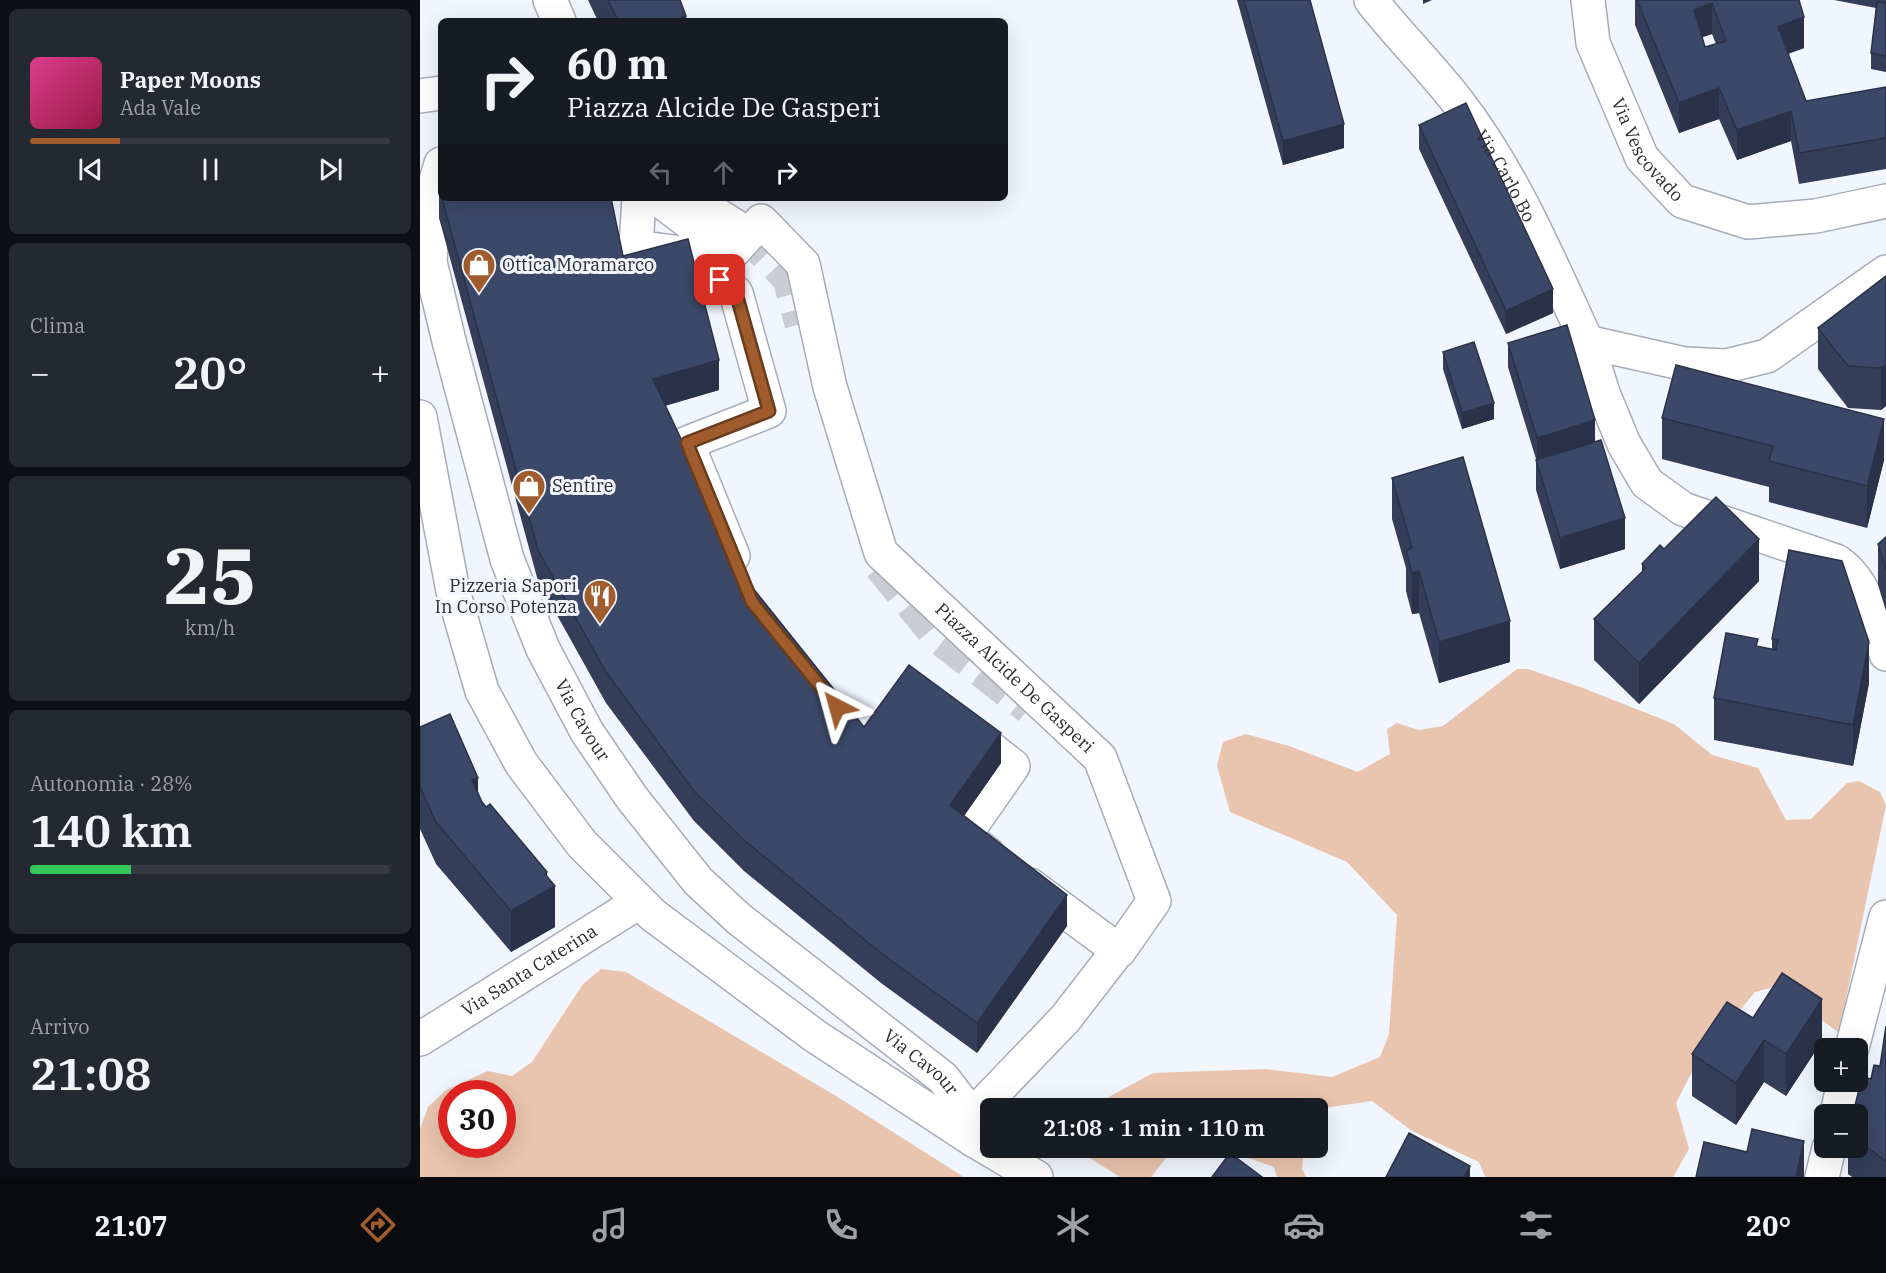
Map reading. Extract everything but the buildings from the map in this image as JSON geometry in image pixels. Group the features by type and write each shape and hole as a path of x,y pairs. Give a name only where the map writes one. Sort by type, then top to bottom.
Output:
{"street":[{"path":"550,0 558,18"},
{"name":"Via Carlo Bo","path":"1371,0 1457,102 1496,157 1539,238 1587,342 1603,393 1624,444 1647,483 1683,509 1836,561 1848,568 1858,579 1886,654"},
{"name":"Via Vescovado","path":"1588,0 1593,43 1642,158 1682,201 1749,222 1816,216 1886,201"},
{"path":"420,96 438,93"},
{"name":"Via Cavour","path":"438,174 435,184 430,261 507,559 543,649 587,732 632,798 698,881 739,919 943,1078 966,1108 970,1130"},
{"path":"639,201 636,247 689,254 736,293 769,411 687,443 743,580"},
{"name":"Piazza Alcide De Gasperi","path":"661,201 731,254 761,221 803,264 830,387 881,553 1100,758 1154,901 1119,951 964,836 1013,766 944,712"},
{"path":"695,201 743,231"},
{"path":"1587,342 1685,364 1726,366 1767,356 1886,272"},
{"name":"Via Cavour","path":"420,417 453,591 482,691 521,763 582,843 639,902 815,1036 970,1130 1036,1177"},
{"name":"Via Santa Caterina","path":"420,1039 639,902"},
{"path":"1855,1038 1886,917"},
{"path":"970,1130 1065,1019 1113,957"},
{"path":"1822,1177 1827,1158"}],"shaded area":[{"path":"1517,669 1528,669 1674,724 1712,755 1758,768 1786,820 1811,819 1847,783 1859,781 1880,792 1886,805 1839,1033 1777,986 1755,992 1697,1062 1676,1103 1689,1149 1673,1177 1485,1177 1479,1162 1412,1131 1372,1101 1328,1107 1328,1098 1107,1098 1153,1073 1266,1069 1332,1077 1380,1057 1389,1034 1397,915 1347,862 1230,812 1217,766 1223,742 1246,734 1289,746 1358,772 1390,754 1387,729 1397,723 1419,730 1443,726"},
{"path":"601,969 626,972 836,1096 964,1177 420,1177 420,1129 428,1107 438,1098 438,1158 516,1158 516,1080 468,1080 488,1071 512,1076 532,1062 583,984"},
{"path":"1090,1158 1166,1158 1151,1177 1120,1177"},
{"path":"1248,1158 1303,1158 1302,1169 1306,1177 1277,1177 1274,1167"}],"tunnel":[{"path":"743,231 789,279 801,324"},
{"path":"880,566 939,638 1029,708"}],"place":[{"name":"Ottica Moramarco","path":"479,294"},
{"name":"Sentire","path":"529,515"},
{"name":"Pizzeria Sapori In Corso Potenza","path":"600,625"}],"route":[{"path":"720,280 736,293 769,411 687,443 752,602 837,707"}]}
